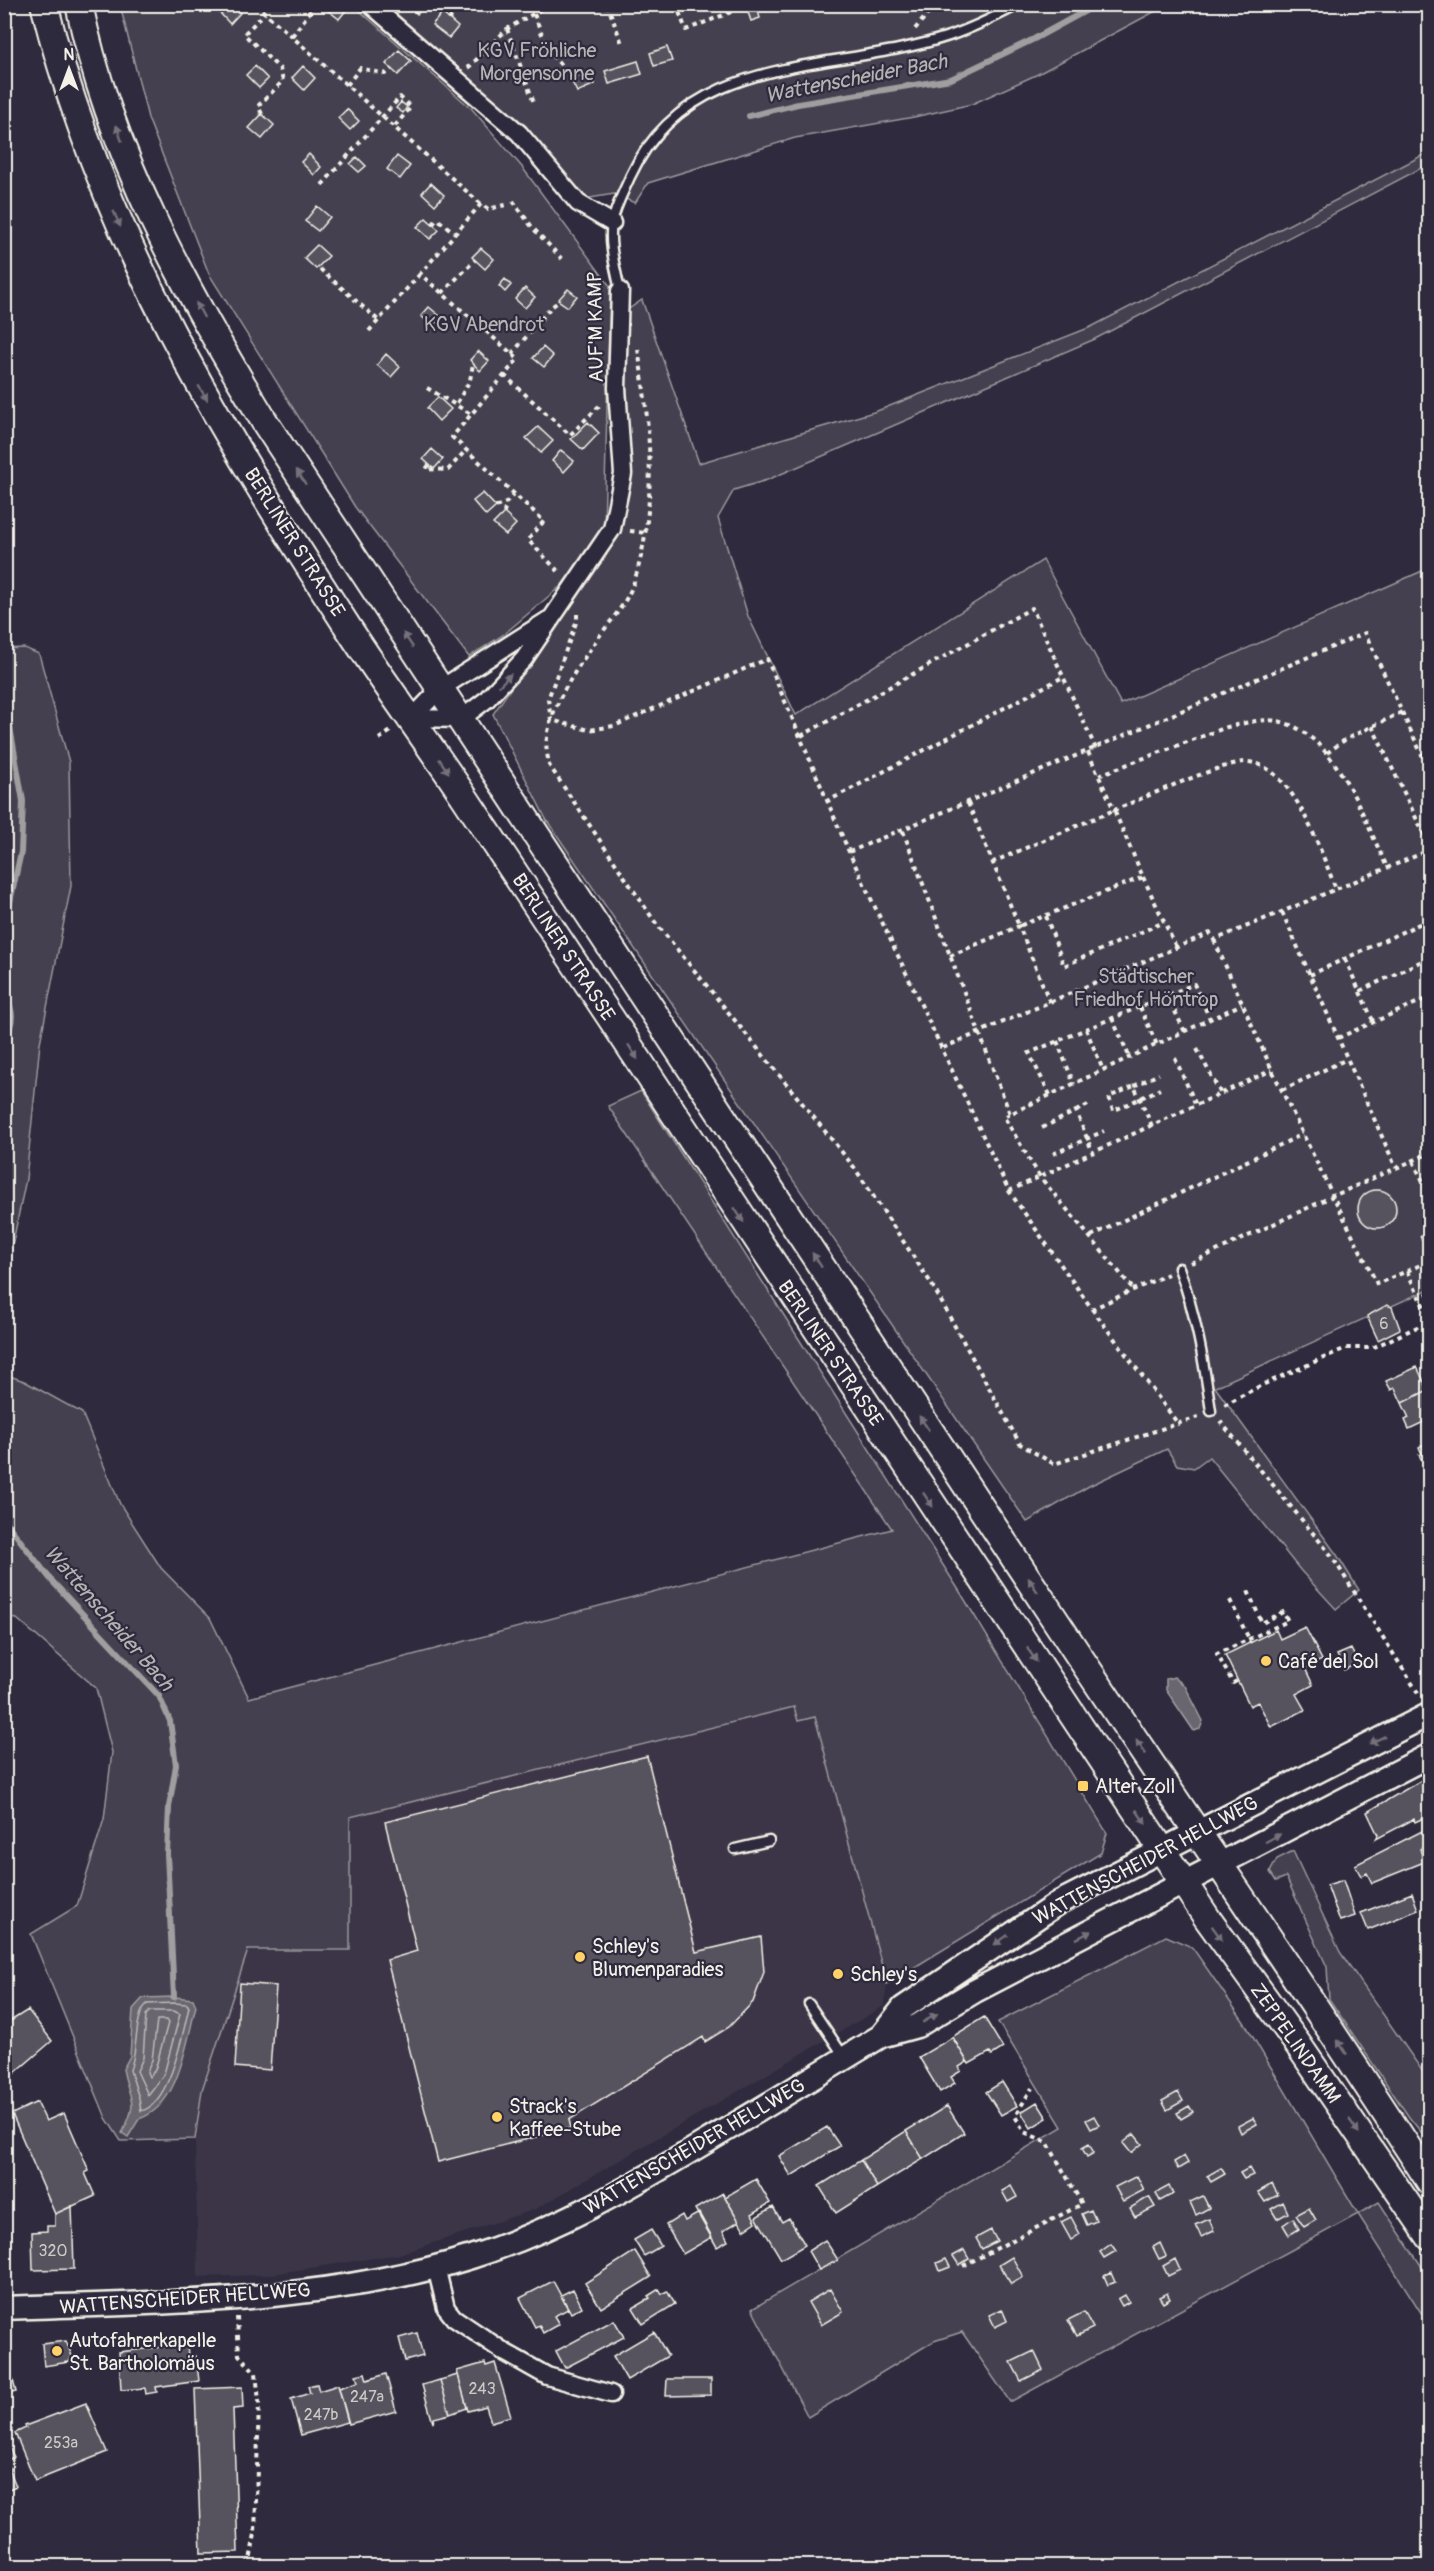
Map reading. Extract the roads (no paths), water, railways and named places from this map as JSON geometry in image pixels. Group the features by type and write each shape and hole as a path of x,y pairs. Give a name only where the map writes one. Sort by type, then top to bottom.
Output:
{"main road":[{"name":"BERLINER STRASSE","path":"44,4 66,88 101,183 188,368 350,631 412,718 770,1263 1162,1849"},
{"name":"BERLINER STRASSE","path":"79,4 98,74 129,163 169,251 215,340 266,424 894,1376 1198,1831"},
{"name":"WATTENSCHEIDER HELLWEG","path":"881,2036 903,2008 1021,1926 1060,1902 1198,1831 1426,1707"},
{"name":"WATTENSCHEIDER HELLWEG","path":"4,2308 236,2298 358,2284 436,2267 520,2239 613,2197 881,2036 917,2026 975,1991 1430,1755"},
{"name":"ZEPPELINDAMM","path":"1198,1831 1430,2182"},
{"name":"ZEPPELINDAMM","path":"1162,1849 1430,2237"}],"street":[{"path":"370,4 519,133 578,203 612,223"},
{"name":"AUF'M KAMP","path":"461,719 486,700 524,660 612,529 623,474 617,388 620,291"},
{"name":"AUF'M KAMP","path":"412,718 440,689 554,616"},
{"path":"412,718 461,719"},
{"path":"436,2267 446,2307 454,2318 506,2353 547,2376 610,2394"}],"lane":[{"name":"AUF'M KAMP","path":"620,291 612,223 637,163 661,128 702,97 759,74 948,36 1020,4"},
{"path":"1179,1268 1187,1290 1204,1362 1211,1412"},
{"path":"735,1849 769,1841"},
{"path":"809,2004 845,2058"}],"water":[{"path":"1174,1677 1185,1686 1203,1721 1200,1729 1194,1731 1166,1690 1166,1679"},
{"path":"143,1998 193,1999 196,2006 179,2071 164,2101 153,2112 139,2119 128,2137 122,2133 131,2114 132,2101 123,2069 130,2056 133,2009"}],"waterway":[{"name":"Wattenscheider Bach","path":"749,116 798,104 951,79 1034,39 1098,4"},
{"name":"Wattenscheider Bach","path":"4,693 23,801 21,852 4,929"},
{"name":"Wattenscheider Bach","path":"4,991 12,1015 4,1039"},
{"name":"Wattenscheider Bach","path":"4,1520 52,1581 159,1696 170,1721 176,1765 169,1807 167,1854 174,1997"}],"place":[{"name":"Café del Sol","path":"1266,1661"},
{"name":"Alter Zoll","path":"1083,1786"},
{"name":"Schley's Blumenparadies","path":"580,1957"},
{"name":"Schley's","path":"838,1974"},
{"name":"Strack's Kaffee-Stube","path":"497,2117"},
{"name":"Autofahrerkapelle St. Bartholomäus","path":"57,2351"}],"park label":[{"name":"KGV Fröhliche Morgensonne","path":"537,62"},
{"name":"KGV Abendrot","path":"484,324"},
{"name":"Städtischer Friedhof Höntrop","path":"1146,988"}]}
